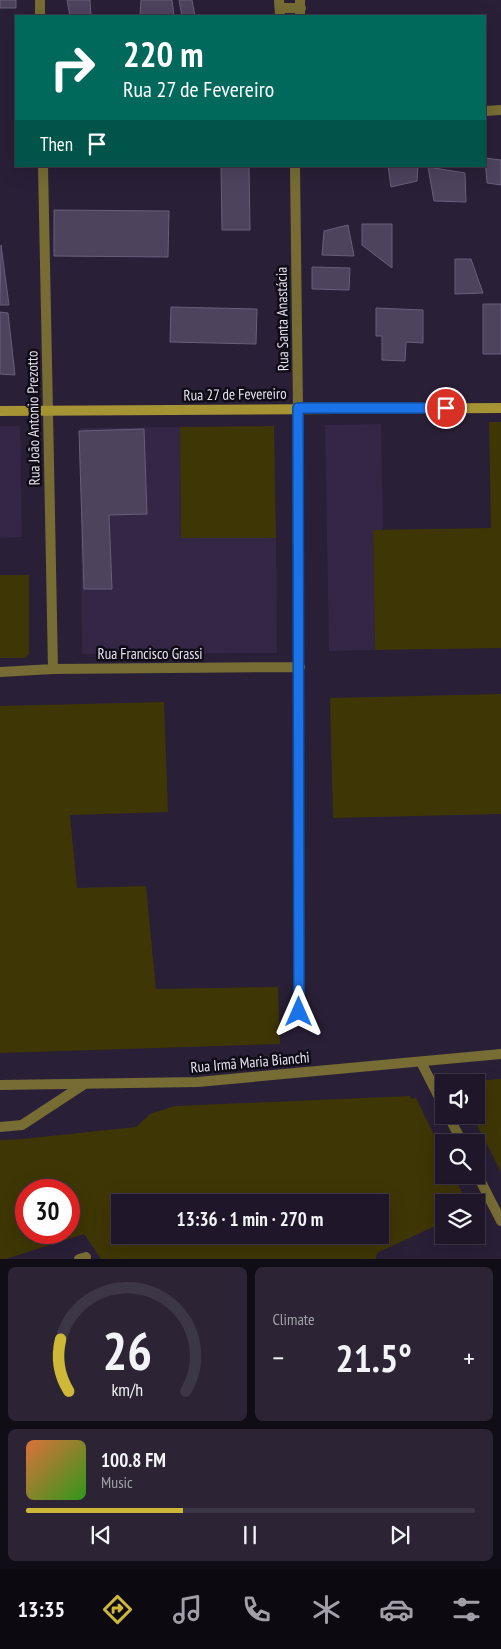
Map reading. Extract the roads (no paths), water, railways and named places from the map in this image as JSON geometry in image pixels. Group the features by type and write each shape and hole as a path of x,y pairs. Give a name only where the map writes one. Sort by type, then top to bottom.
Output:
{"main road":[{"name":"Rua 27 de Fevereiro","path":"0,411 501,408"}],"street":[{"path":"40,0 40,15"},
{"path":"280,8 300,8"},
{"path":"486,110 501,110"},
{"name":"Rua João Antonio Prezotto","path":"43,167 53,669"},
{"name":"Rua Santa Anastácia","path":"295,167 300,667 299,1012"},
{"name":"Rua Francisco Grassi","path":"0,672 53,669 300,667"},
{"name":"Rua Irmã Maria Bianchi","path":"0,1086 198,1082 501,1054"},
{"path":"421,1062 435,1089"},
{"path":"0,1128 22,1125 83,1085"},
{"path":"482,1184 501,1222"}]}
